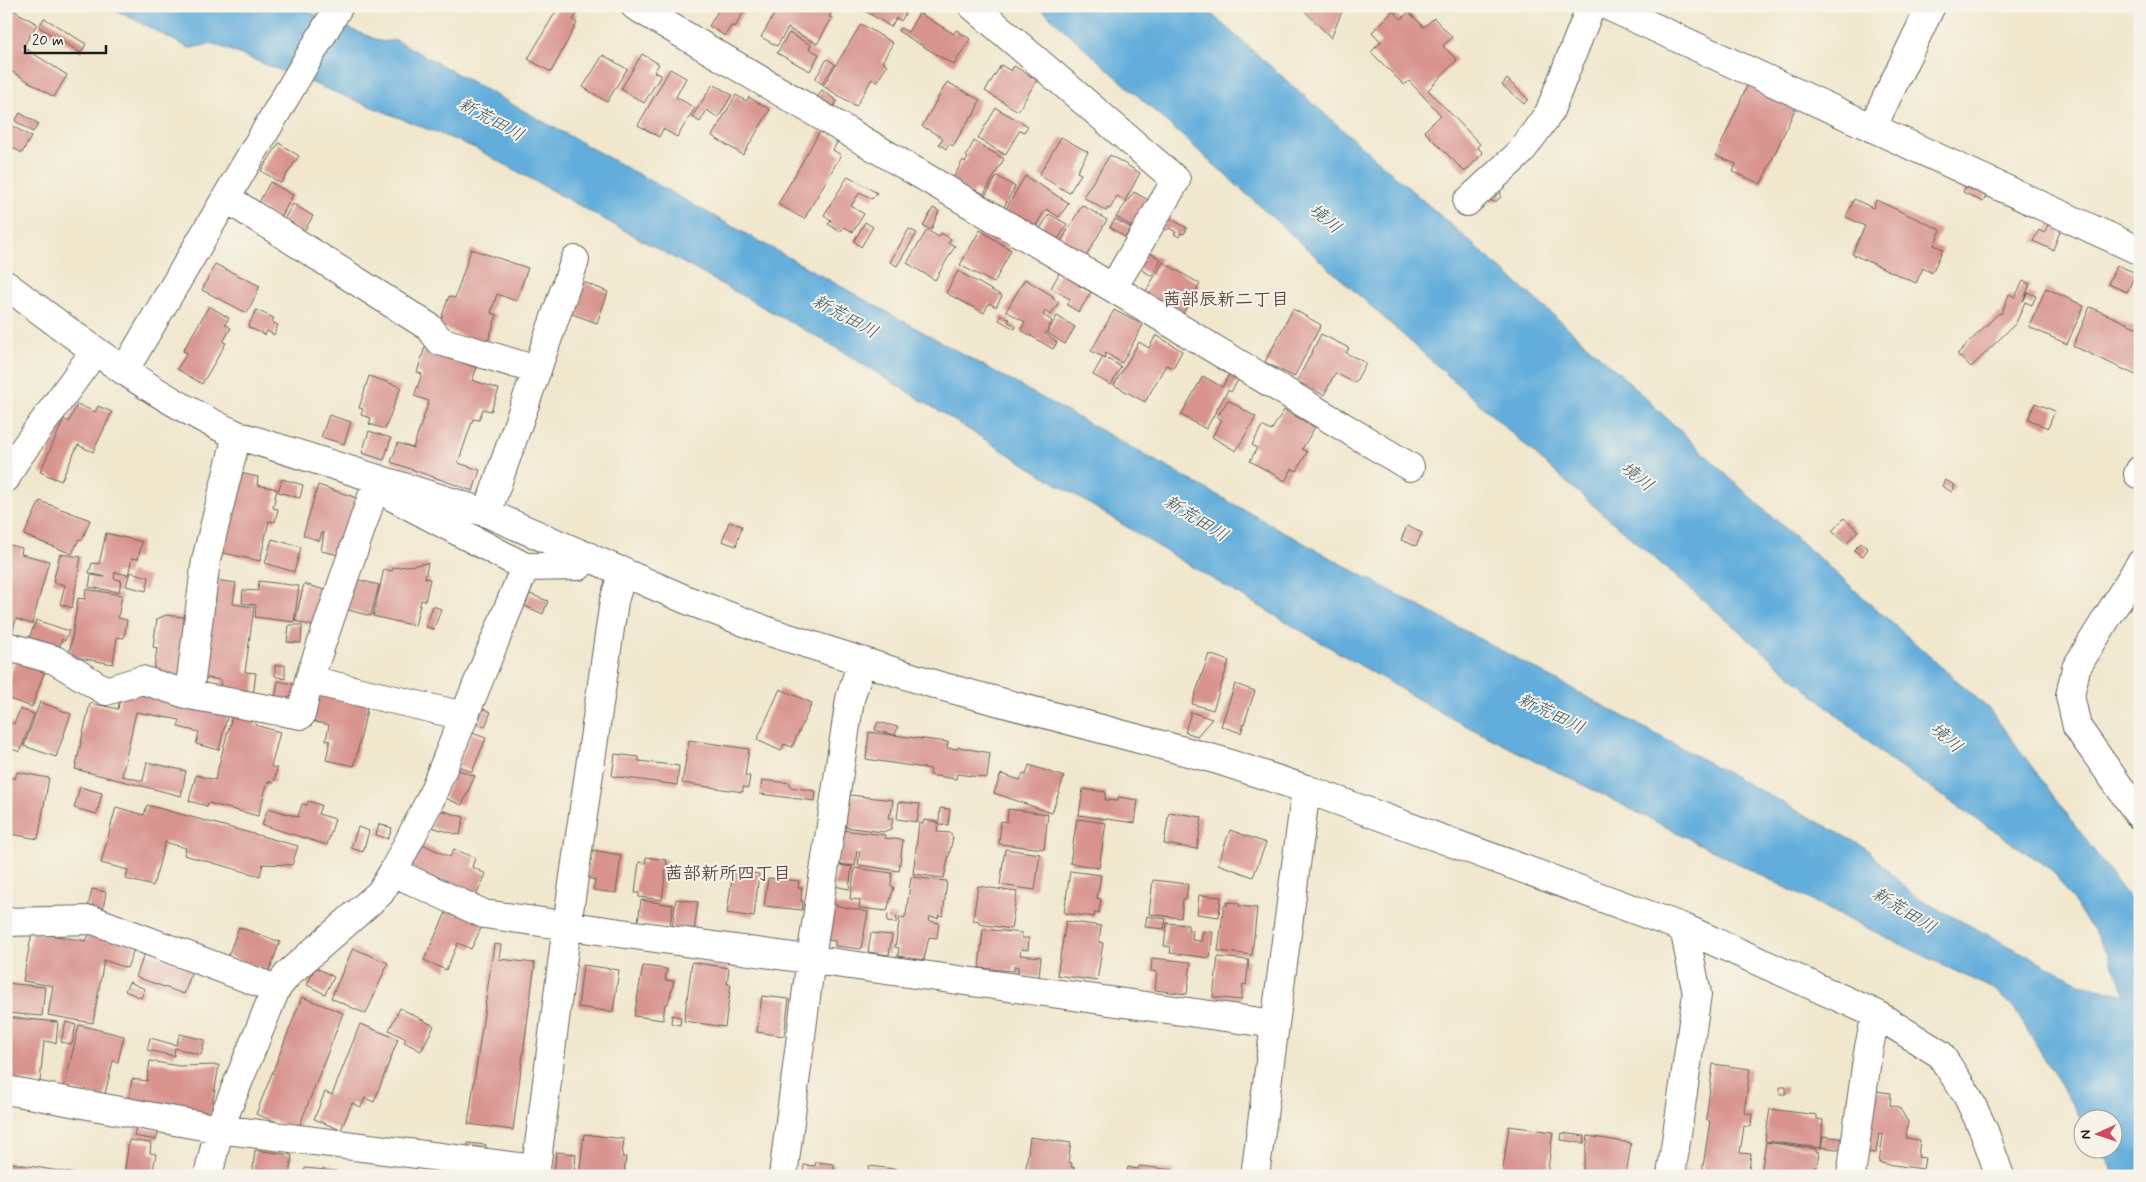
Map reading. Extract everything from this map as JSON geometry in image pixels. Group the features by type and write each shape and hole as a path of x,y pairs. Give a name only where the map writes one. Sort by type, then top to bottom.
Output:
{"street":[{"path":"124,371 339,6"},
{"path":"635,6 1113,288 1410,467"},
{"path":"973,6 1176,180 1113,288"},
{"path":"1467,202 1520,153 1549,113 1591,6"},
{"path":"1608,6 2140,252"},
{"path":"1872,128 1931,6"},
{"path":"226,198 430,327 440,341 537,370"},
{"path":"487,513 575,260"},
{"path":"6,286 124,371 214,424 237,435 487,513 696,604 773,633 940,686 1218,760 1306,789 1684,928 1876,1014 1940,1054 1967,1095 1984,1131 2000,1176"},
{"path":"9,466 95,351"},
{"path":"189,695 206,560 237,435"},
{"path":"378,479 394,496 525,567 579,566 588,556"},
{"path":"6,646 55,660 106,691 142,680 189,695 301,715 309,680 378,479"},
{"path":"2140,564 2076,668 2070,696 2077,727 2140,816"},
{"path":"208,1176 219,1129 276,989 289,973 380,893 393,872 430,800 525,567"},
{"path":"6,1090 219,1129 535,1173 567,926 614,601 623,571"},
{"path":"783,1176 811,958 850,699 862,661"},
{"path":"309,680 464,716"},
{"path":"1255,1176 1306,789"},
{"path":"393,872 484,914 1275,1024"},
{"path":"6,922 93,920 276,989"},
{"path":"1671,1176 1697,994 1684,928"},
{"path":"1851,1176 1868,1052 1876,1014"}],"water":[{"path":"108,6 296,6 382,42 396,40 1358,573 1866,848 1915,897 2084,985 2126,995 2108,953 2053,871 1888,759 1565,481 1038,6 1202,6 1618,372 1749,496 1990,710 2140,913 2140,1176 2116,1176 2106,1160 2124,1160 2124,1110 2076,1110 2014,1008 1997,991 1826,908 1447,716 1182,561 830,344 475,148 214,44 189,48"}],"building":[{"path":"6,6 37,24 23,47 67,75 54,97 6,68"},
{"path":"559,6 564,6 577,14 573,20 577,23 551,72 528,59"},
{"path":"721,6 747,6 735,27 731,26 725,36 709,26"},
{"path":"779,6 830,6 833,9 829,17 832,18 817,44 788,28 777,46 761,37"},
{"path":"864,6 906,6 908,9 901,21 896,18 891,27 862,9"},
{"path":"1300,6 1344,6 1331,38"},
{"path":"1393,11 1401,19 1409,12 1424,27 1434,18 1452,37 1443,46 1457,60 1428,90 1480,144 1477,147 1483,153 1465,172 1424,131 1441,115 1409,81 1404,85 1371,52 1381,42 1372,32"},
{"path":"919,13 954,34 956,30 970,39 954,65 898,31 900,28 908,32"},
{"path":"44,18 86,44 81,53 39,27"},
{"path":"861,24 893,43 882,62 887,65 877,82 872,79 856,106 823,86"},
{"path":"789,33 811,45 809,49 819,54 810,71 777,53"},
{"path":"642,54 659,64 654,72 661,75 644,103 621,89"},
{"path":"603,55 627,69 607,102 583,87"},
{"path":"827,59 835,64 822,84 815,79"},
{"path":"1001,65 1011,71 1014,66 1037,80 1018,111 985,91"},
{"path":"670,69 686,78 676,97 695,108 677,137 663,129 659,137 638,125"},
{"path":"1507,79 1528,99 1524,104 1502,85"},
{"path":"947,82 980,100 973,117 971,116 953,146 949,144 946,149 939,144 943,138 922,126"},
{"path":"713,84 732,95 718,118 707,110 700,122 692,117"},
{"path":"1747,86 1796,107 1761,184 1733,172 1736,164 1716,156"},
{"path":"822,90 837,101 828,115 812,105"},
{"path":"736,95 746,101 749,97 770,110 743,155 712,136"},
{"path":"996,108 1028,126 1024,132 1020,130 1005,155 978,138"},
{"path":"20,113 39,124 33,132 15,121"},
{"path":"6,122 31,137 22,153 6,144"},
{"path":"820,131 838,141 833,150 841,155 804,219 778,204"},
{"path":"1061,137 1088,152 1077,172 1081,174 1069,193 1039,175"},
{"path":"974,141 1004,159 984,194 975,189 972,194 951,182 963,160 965,162 968,158 966,156"},
{"path":"279,143 299,156 281,183 261,171"},
{"path":"1110,155 1140,173 1125,201 1117,196 1110,209 1108,208 1106,211 1083,197"},
{"path":"848,176 877,193 872,199 860,192 851,206 864,214 853,232 844,227 840,232 828,224 831,220 824,215"},
{"path":"997,176 1015,187 1004,207 985,196"},
{"path":"1025,176 1069,203 1059,217 1046,209 1033,230 1004,212"},
{"path":"270,182 293,195 280,219 257,206"},
{"path":"1967,184 1987,194 1983,202 1963,192"},
{"path":"1500,189 1501,197 1495,202 1487,199"},
{"path":"1134,192 1150,201 1134,228 1116,217"},
{"path":"1854,199 1873,208 1876,200 1941,230 1934,245 1943,249 1932,273 1923,268 1916,283 1852,254 1865,226 1846,217"},
{"path":"293,204 313,216 303,233 283,221"},
{"path":"1082,205 1107,220 1084,260 1059,245"},
{"path":"933,208 939,211 931,230 923,226"},
{"path":"1049,214 1067,224 1055,245 1037,234"},
{"path":"1166,216 1187,228 1184,234 1181,233 1179,237 1174,234 1176,232 1160,226"},
{"path":"1115,219 1131,228 1125,237 1110,227"},
{"path":"2050,221 2062,226 2053,250 2033,241 2039,230 2044,233"},
{"path":"865,222 873,227 861,247 854,241"},
{"path":"909,229 917,233 897,266 890,262"},
{"path":"927,230 939,237 941,233 951,239 948,243 955,246 935,280 907,263"},
{"path":"980,230 1011,250 994,283 960,265"},
{"path":"471,249 528,268 516,301 497,294 491,313 497,315 486,347 439,325 449,296 455,298"},
{"path":"1145,250 1161,259 1152,276 1135,266"},
{"path":"1163,262 1200,284 1181,317 1143,296"},
{"path":"215,264 260,286 247,313 202,290"},
{"path":"2117,265 2136,273 2127,292 2108,284"},
{"path":"1061,270 1080,281 1078,285 1091,292 1079,312 1067,305 1070,299 1051,288"},
{"path":"958,271 1002,296 996,307 989,303 984,313 946,293"},
{"path":"1025,279 1053,296 1052,298 1059,302 1051,315 1045,311 1043,315 1052,321 1045,334 1057,342 1053,349 1021,330 1025,322 1006,311"},
{"path":"581,281 608,292 597,323 569,313"},
{"path":"2023,281 2030,284 2023,301 2028,292 2036,296 2032,305 2025,302 2016,323 1971,367 1957,354 1999,313 2001,314 2009,294 2015,297"},
{"path":"2046,288 2084,306 2067,344 2029,327"},
{"path":"209,306 229,318 225,324 231,328 223,342 226,343 202,384 177,369 187,353 183,351"},
{"path":"2090,307 2140,329 2140,377 2073,346"},
{"path":"1293,309 1321,325 1294,377 1265,362"},
{"path":"256,310 274,318 272,322 278,325 274,335 267,331 265,335 248,327"},
{"path":"1114,310 1143,325 1122,363 1106,353 1104,357 1121,367 1111,385 1093,375 1103,357 1091,351"},
{"path":"1001,315 1010,320 1008,322 1016,326 1015,329 999,320"},
{"path":"1057,316 1075,327 1065,344 1047,333"},
{"path":"1321,334 1349,348 1346,353 1366,363 1355,383 1335,373 1324,395 1297,381"},
{"path":"1156,335 1182,351 1173,368 1166,365 1145,402 1114,385 1139,342 1149,348"},
{"path":"426,344 465,357 463,363 477,368 472,380 499,389 491,411 483,409 479,420 473,419 458,463 480,470 473,491 391,462 398,443 413,448 429,401 414,396 422,374 417,372"},
{"path":"1231,371 1240,377 1231,392 1228,390 1206,429 1181,415 1203,376 1222,387"},
{"path":"369,376 401,387 385,429 369,424 371,418 361,415 363,409 359,408"},
{"path":"1228,400 1256,417 1236,451 1212,437 1222,420 1217,417"},
{"path":"2035,403 2055,411 2048,428 2028,419"},
{"path":"77,404 95,412 98,406 112,412 93,452 78,445 61,481 40,472 64,419 69,422"},
{"path":"1284,410 1315,427 1302,449 1307,452 1297,471 1292,469 1285,481 1250,461 1257,448 1252,445 1262,426 1271,431"},
{"path":"329,415 351,422 344,444 321,437"},
{"path":"369,431 391,438 384,460 362,453"},
{"path":"231,471 258,477 257,485 277,489 273,508 278,509 275,522 269,521 260,561 219,552"},
{"path":"282,479 303,485 300,498 278,492"},
{"path":"1945,480 1955,485 1952,492 1942,486"},
{"path":"318,485 360,499 344,556 321,551 324,533 322,533 319,541 303,535"},
{"path":"40,501 90,520 82,540 79,539 72,554 24,535"},
{"path":"1844,518 1858,531 1846,544 1832,531"},
{"path":"729,522 742,526 736,546 722,541"},
{"path":"1407,526 1422,533 1416,546 1401,540"},
{"path":"106,533 142,542 138,559 132,558 128,575 115,572 114,579 121,580 119,592 89,587 91,575 105,577 89,573 92,563 99,564"},
{"path":"272,539 301,547 294,572 265,563"},
{"path":"1861,543 1868,549 1862,557 1854,550"},
{"path":"6,544 22,548 21,554 49,561 32,624 16,619 11,638 6,637"},
{"path":"60,554 81,557 72,608 60,604 65,585 53,582"},
{"path":"428,563 425,578 430,579 425,601 421,600 415,626 373,616 384,569 392,571 393,568"},
{"path":"130,572 149,577 146,591 126,586"},
{"path":"351,578 379,585 371,616 344,609"},
{"path":"215,580 236,583 233,604 254,607 245,672 256,673 252,703 219,697 221,680 199,677"},
{"path":"259,581 299,586 294,622 255,617 256,605 242,603 243,590 258,591"},
{"path":"304,584 328,591 317,627 295,621"},
{"path":"86,589 122,595 118,618 127,620 124,638 117,637 113,664 69,656 78,598 85,599"},
{"path":"530,594 548,601 543,614 525,606"},
{"path":"433,606 441,609 434,629 426,627"},
{"path":"166,615 190,618 181,680 153,676 157,648 153,647 157,619"},
{"path":"36,620 69,631 65,641 62,639 57,654 27,644"},
{"path":"289,625 302,625 301,643 287,642"},
{"path":"1209,654 1229,661 1213,710 1192,704"},
{"path":"16,660 45,670 32,707 6,698 6,687"},
{"path":"275,665 285,665 285,679 275,676"},
{"path":"278,681 298,685 295,708 274,706"},
{"path":"1235,684 1255,691 1241,733 1221,726"},
{"path":"313,689 369,701 354,766 326,760 330,741 326,740 329,725 307,720"},
{"path":"780,689 812,703 792,747 784,744 781,751 757,740"},
{"path":"136,692 228,713 219,750 196,744 199,732 178,727 180,720 136,712 122,776 143,781 147,762 186,771 181,796 75,769 90,703 118,709 120,698"},
{"path":"40,702 71,714 56,757 24,746"},
{"path":"20,709 34,714 20,752 6,747 6,721 14,724"},
{"path":"483,709 491,712 485,727 477,724"},
{"path":"233,712 257,719 255,725 280,732 271,767 277,768 274,783 268,781 258,816 208,803 207,806 189,801 196,775 215,780"},
{"path":"1191,712 1212,719 1197,736 1185,732"},
{"path":"878,722 898,727 895,735 875,730"},
{"path":"869,732 948,742 947,748 958,749 958,747 990,753 987,778 957,774 956,779 930,775 931,769 866,759"},
{"path":"472,733 486,738 472,772 458,766"},
{"path":"689,740 749,749 745,776 750,776 748,788 743,787 743,792 682,783"},
{"path":"615,754 639,757 639,761 679,766 677,785 612,776"},
{"path":"1029,765 1064,777 1052,813 994,793 1001,774 1020,780 1023,773 1026,775"},
{"path":"456,769 475,776 462,805 445,798"},
{"path":"17,772 49,778 38,839 6,833 6,796 10,777 15,779"},
{"path":"762,780 790,783 790,787 816,791 815,801 760,794"},
{"path":"80,787 102,793 97,814 74,808"},
{"path":"1083,789 1106,792 1105,800 1118,801 1118,797 1138,800 1135,823 1079,815"},
{"path":"850,795 893,800 891,814 889,814 888,818 893,818 891,829 883,832 845,827"},
{"path":"308,801 321,805 318,814 335,819 327,845 262,825 268,808 298,817 302,804 307,805"},
{"path":"899,802 920,804 917,822 897,819"},
{"path":"147,805 298,846 292,865 263,864 260,876 184,855 186,848 165,842 153,886 126,879 128,870 101,863 116,807 144,815"},
{"path":"940,808 950,809 948,825 939,824"},
{"path":"436,809 464,817 460,835 431,827"},
{"path":"1008,809 1048,814 1044,849 999,844 1001,821 1007,822"},
{"path":"1169,812 1202,817 1197,849 1164,844"},
{"path":"1077,819 1106,823 1099,868 1070,863"},
{"path":"924,820 938,822 937,832 951,833 953,837 944,878 913,874 919,823 923,824"},
{"path":"379,824 392,828 388,839 376,835"},
{"path":"358,827 369,831 363,852 351,848"},
{"path":"842,830 885,835 884,838 903,840 899,871 858,865 860,851 857,851 855,866 837,864"},
{"path":"1230,830 1266,843 1253,877 1218,864"},
{"path":"420,843 450,857 454,849 475,858 472,867 486,874 473,902 407,871"},
{"path":"1005,849 1040,854 1035,890 1000,885"},
{"path":"592,850 621,855 616,893 593,890 595,880 588,878"},
{"path":"646,857 667,860 662,900 639,897 639,893 635,893 639,862 645,863"},
{"path":"838,865 852,867 849,889 834,886"},
{"path":"855,868 892,873 891,886 894,887 887,911 859,908 860,900 850,899"},
{"path":"733,871 759,874 754,917 727,913"},
{"path":"1070,871 1101,875 1097,898 1101,899 1099,913 1095,912 1094,917 1064,913"},
{"path":"911,877 947,881 943,916 939,915 938,918 930,917 929,921 939,923 937,938 929,937 924,960 898,956 899,948 895,947 900,917 904,918 906,915"},
{"path":"768,878 799,881 798,888 802,888 802,910 764,906"},
{"path":"1153,880 1188,884 1186,899 1183,899 1181,918 1149,914"},
{"path":"978,886 1017,892 1011,929 979,924 979,921 973,920"},
{"path":"92,889 106,892 102,915 87,912"},
{"path":"1199,895 1221,897 1219,917 1197,914"},
{"path":"676,899 698,902 694,932 672,929"},
{"path":"641,900 673,905 670,926 638,922"},
{"path":"1227,902 1239,903 1239,906 1257,908 1252,955 1218,951 1224,905 1227,905"},
{"path":"449,906 484,922 471,949 458,943 446,970 424,960"},
{"path":"831,906 868,912 861,949 835,946 835,941 827,940"},
{"path":"888,914 897,916 896,923 887,922"},
{"path":"1147,916 1166,919 1164,929 1145,927"},
{"path":"1066,921 1101,926 1099,942 1103,943 1097,981 1057,975"},
{"path":"1167,923 1188,925 1188,930 1193,930 1192,940 1201,941 1203,931 1213,932 1210,958 1170,953 1171,947 1164,946"},
{"path":"239,927 280,942 269,971 228,956"},
{"path":"983,929 1022,933 1022,938 1029,938 1028,950 1021,949 1020,955 1041,957 1039,977 1018,975 1018,967 1014,966 1014,971 979,968"},
{"path":"91,930 135,946 127,968 104,960 93,1023 48,1015 53,986 23,981 32,932 86,941"},
{"path":"871,933 892,935 889,955 868,952"},
{"path":"494,944 501,945 499,959 535,963 513,1130 468,1124"},
{"path":"353,948 388,963 366,1014 331,998"},
{"path":"145,952 193,969 184,994 136,977"},
{"path":"1218,957 1249,960 1246,985 1243,984 1241,1000 1213,997"},
{"path":"1152,958 1191,962 1187,994 1155,990 1157,972 1151,971"},
{"path":"692,962 729,968 727,984 731,984 725,1027 684,1021"},
{"path":"583,965 619,970 613,1012 578,1007"},
{"path":"643,966 667,969 665,980 674,981 668,1004 665,1004 663,1020 634,1016"},
{"path":"315,967 334,977 325,994 307,985"},
{"path":"129,982 145,989 141,998 125,991"},
{"path":"6,983 45,987 42,1016 6,1013"},
{"path":"762,996 789,999 784,1036 757,1032"},
{"path":"302,997 343,1013 298,1130 256,1114"},
{"path":"400,1008 434,1026 421,1051 404,1042 406,1039 389,1030"},
{"path":"672,1015 681,1017 680,1025 671,1023"},
{"path":"6,1017 58,1022 56,1043 44,1041 40,1082 6,1079"},
{"path":"66,1022 76,1025 72,1044 61,1042"},
{"path":"360,1024 398,1039 374,1102 365,1098 361,1107 352,1103 341,1130 314,1119 325,1092 332,1095"},
{"path":"79,1025 124,1036 118,1062 113,1061 104,1098 64,1088"},
{"path":"180,1034 205,1040 201,1055 175,1048 174,1056 147,1050 150,1038 176,1045"},
{"path":"150,1061 179,1066 219,1065 210,1118 128,1103 132,1079 147,1081"},
{"path":"1713,1064 1750,1069 1744,1113 1752,1114 1751,1127 1744,1126 1740,1153 1751,1154 1748,1176 1683,1176 1684,1170 1702,1173 1710,1121 1706,1120"},
{"path":"1780,1087 1786,1087 1786,1094 1780,1094"},
{"path":"1876,1091 1891,1093 1890,1105 1899,1107 1908,1122 1906,1138 1920,1140 1918,1157 1925,1158 1923,1169 1879,1163 1883,1135 1879,1134 1876,1153 1867,1152"},
{"path":"1770,1109 1817,1115 1817,1119 1823,1120 1821,1148 1765,1141"},
{"path":"1509,1126 1553,1132 1547,1176 1502,1176"},
{"path":"136,1127 159,1131 156,1140 134,1136"},
{"path":"1562,1133 1585,1136 1584,1143 1561,1140"},
{"path":"584,1134 624,1139 622,1157 626,1157 624,1173 620,1172 619,1176 579,1176"},
{"path":"1588,1136 1631,1143 1626,1176 1582,1176"},
{"path":"1823,1136 1846,1139 1844,1150 1821,1147"},
{"path":"1030,1137 1071,1143 1068,1162 1072,1163 1071,1167 1074,1167 1073,1176 1025,1176"},
{"path":"129,1140 151,1143 150,1153 156,1154 152,1176 124,1176"},
{"path":"1766,1142 1816,1149 1816,1152 1819,1152 1817,1167 1813,1167 1812,1176 1761,1173"},
{"path":"468,1143 486,1145 486,1152 467,1149"},
{"path":"255,1150 292,1155 289,1176 252,1176"},
{"path":"556,1152 576,1154 574,1176 554,1174"},
{"path":"6,1162 82,1175 82,1176 6,1176"},
{"path":"816,1162 834,1164 833,1176 803,1176 804,1165 815,1166"},
{"path":"869,1166 895,1169 894,1176 868,1176"},
{"path":"1139,1166 1173,1170 1172,1176 1126,1176 1128,1167 1138,1169"},
{"path":"305,1168 336,1171 336,1176 304,1176"}],"district":[{"name":"茜部辰新二丁目","path":"1226,300"},
{"name":"茜部新所四丁目","path":"728,874"}],"water label":[{"name":"新荒田川","path":"491,120"},
{"name":"境川","path":"1325,219"},
{"name":"新荒田川","path":"845,317"},
{"name":"境川","path":"1637,477"},
{"name":"新荒田川","path":"1196,519"},
{"name":"新荒田川","path":"1551,714"},
{"name":"境川","path":"1946,738"},
{"name":"新荒田川","path":"1904,911"}]}
